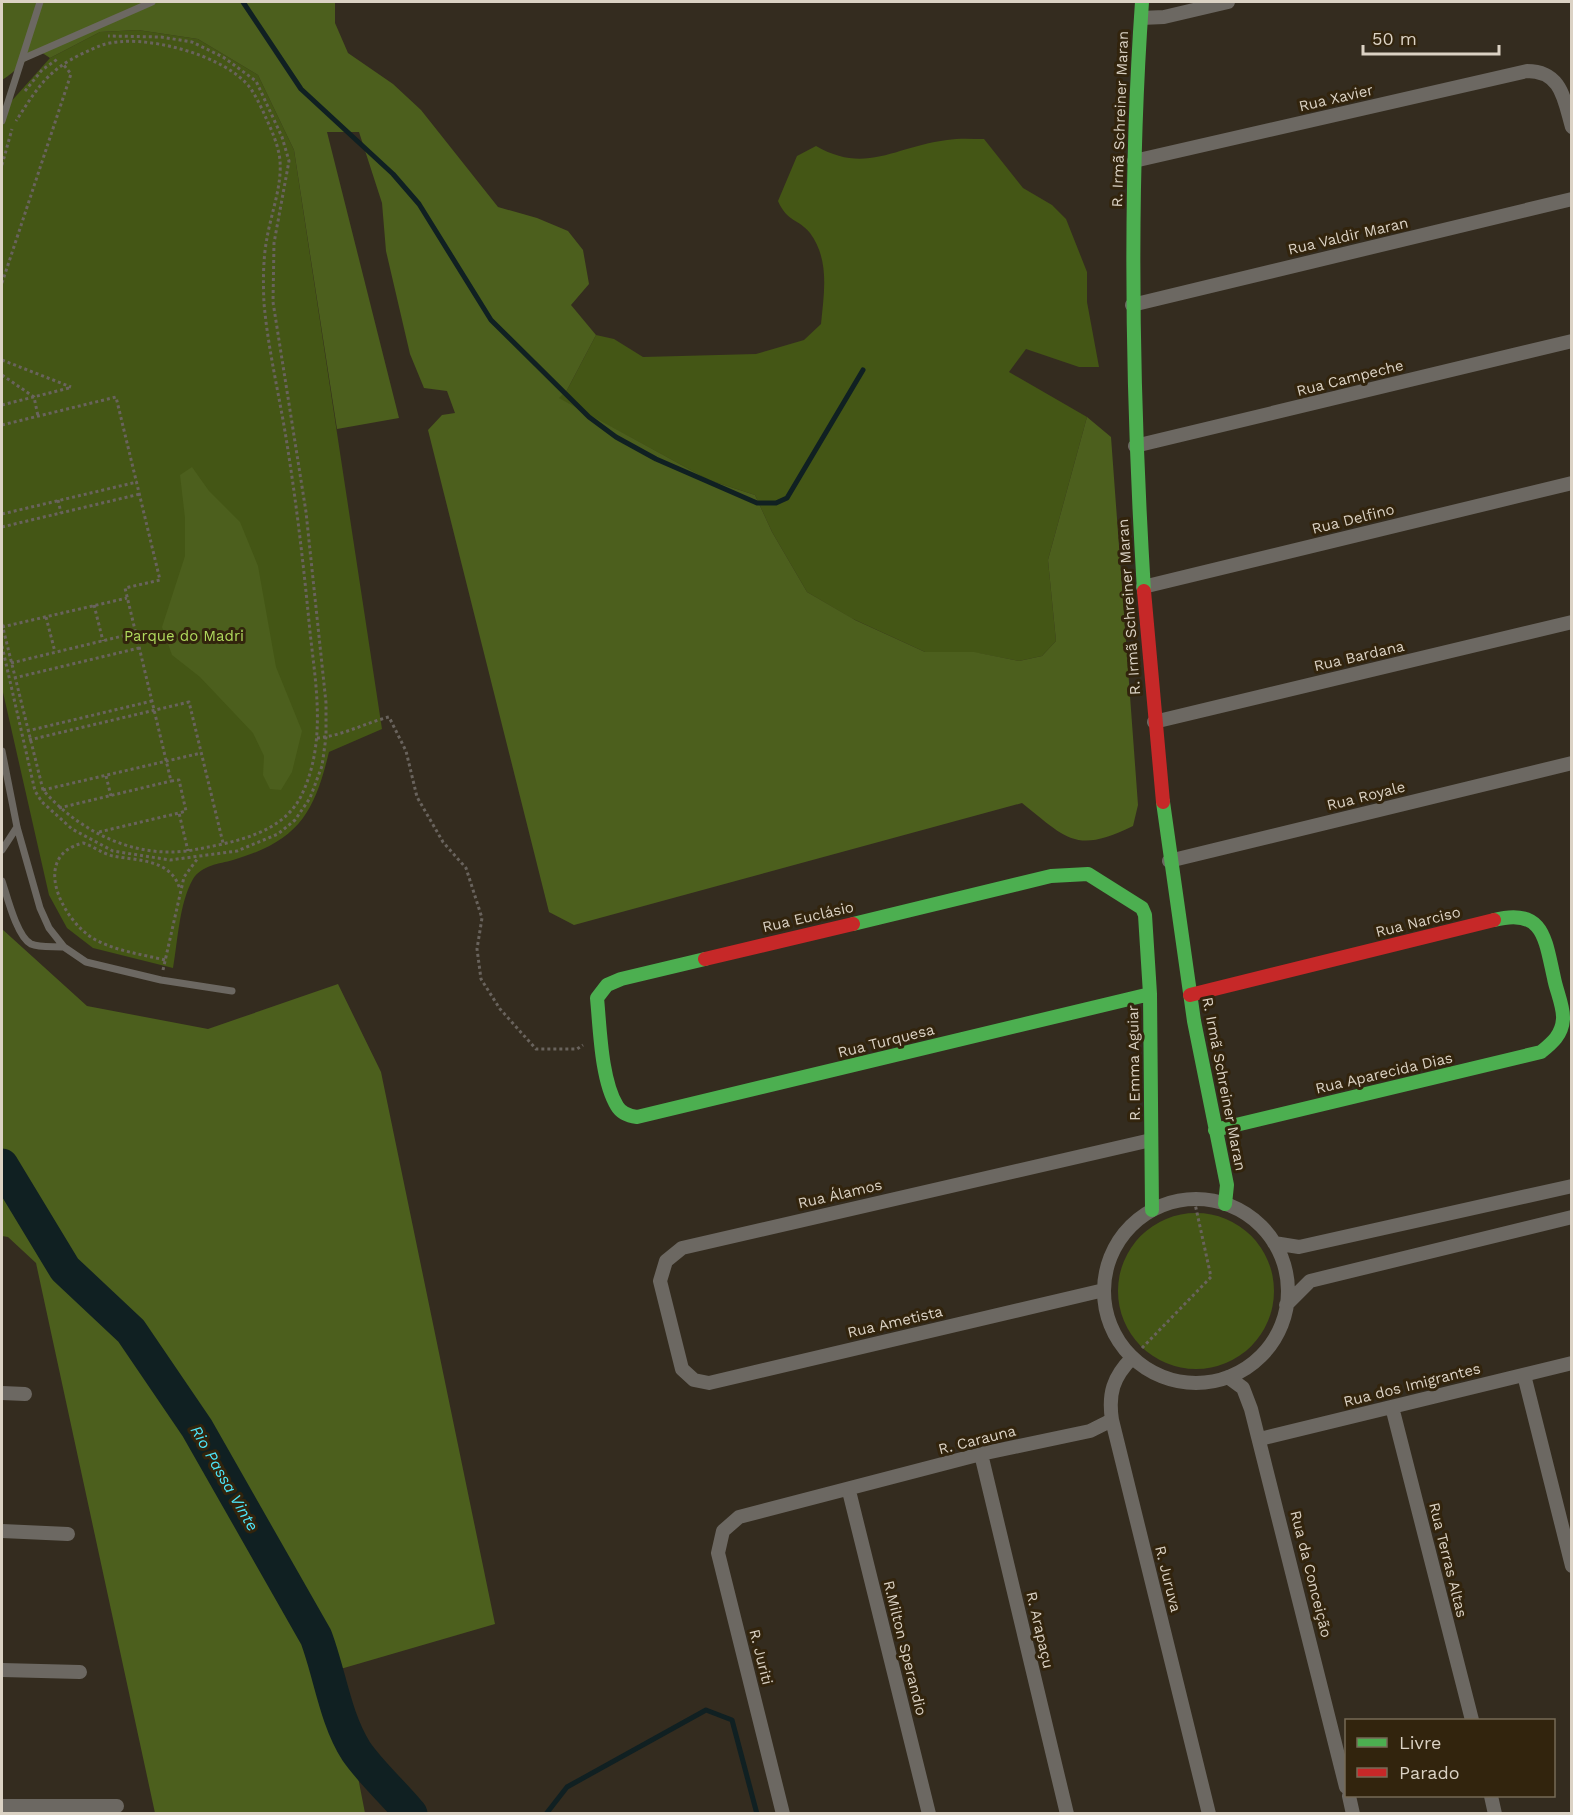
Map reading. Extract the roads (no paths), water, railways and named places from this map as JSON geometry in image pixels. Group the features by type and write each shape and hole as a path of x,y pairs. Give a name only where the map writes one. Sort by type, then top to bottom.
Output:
{"street":[{"name":"R. Irmã Schreiner Maran","path":"1142,2 1134,160 1132,305 1143,586 1154,722 1169,861 1190,995 1227,1185 1225,1204"},
{"path":"1141,18 1164,17 1228,2"},
{"name":"Rua Xavier","path":"1134,160 1527,71 1546,74 1560,87 1572,127"},
{"name":"Rua Valdir Maran","path":"1132,305 1572,199"},
{"name":"Rua Campeche","path":"1136,446 1572,341"},
{"name":"Rua Delfino","path":"1143,586 1572,483"},
{"name":"Rua Bardana","path":"1154,722 1572,622"},
{"name":"Rua Royale","path":"1169,861 1572,763"},
{"name":"Rua Euclásio","path":"629,1116 622,1112 614,1099 600,1034 597,998 607,985 621,979 1051,876 1088,874 1142,908 1145,915"},
{"name":"R. Emma Aguiar","path":"1145,915 1150,994 1152,1210"},
{"name":"Rua Narciso","path":"1190,995 1513,915 1535,924 1543,933 1563,1018 1557,1039"},
{"name":"Rua Turquesa","path":"629,1116 645,1117 1150,994"},
{"name":"Rua Aparecida Dias","path":"1215,1130 1541,1052 1557,1039"},
{"name":"Rua Álamos","path":"694,1380 682,1370 660,1281 666,1261 682,1248 1151,1140"},
{"path":"1274,1243 1299,1247 1572,1186"},
{"path":"1194,1199 1225,1204 1253,1219 1274,1243 1286,1273 1286,1305 1280,1328 1267,1349 1256,1361 1228,1377 1212,1382 1178,1382 1146,1368 1122,1347 1108,1320 1104,1290 1109,1259 1116,1244 1136,1220 1152,1210 1178,1200 1194,1199"},
{"path":"1286,1305 1310,1281 1572,1216"},
{"name":"Rua Ametista","path":"694,1380 709,1383 1104,1290"},
{"name":"R. Juruva","path":"1132,1358 1120,1370 1112,1386 1110,1403 1112,1420 1209,1814"},
{"name":"Rua dos Imigrantes","path":"1260,1439 1572,1362"},
{"path":"1524,1375 1572,1566"},
{"name":"Rua da Conceição","path":"1228,1377 1243,1388 1260,1439 1345,1778"},
{"path":"2,1393 25,1394"},
{"name":"Rua Terras Altas","path":"1392,1407 1472,1719"},
{"name":"R. Carauna","path":"740,1517 849,1491 981,1454 1090,1431 1112,1420"},
{"name":"R. Arapaçu","path":"981,1454 1067,1814"},
{"name":"R.Milton Sperandio","path":"849,1491 929,1814"},
{"name":"R. Juriti","path":"740,1517 723,1531 718,1553 783,1814"},
{"path":"2,1531 68,1534"},
{"path":"2,1670 80,1672"},
{"path":"1349,1797 1353,1814"},
{"path":"1491,1797 1495,1814"},
{"path":"2,1806 117,1806"}],"lane":[{"path":"2,120 40,2"},
{"path":"22,59 152,2"},
{"path":"2,752 17,826 40,908 49,928 64,946 86,962 161,980 232,991"},
{"path":"2,850 17,826"},
{"path":"2,881 20,933 26,941 34,945 64,946"}],"waterway":[{"path":"243,2 301,89 393,174 419,204 491,320 589,417 616,437 656,459 757,503 776,503 787,498 863,370"},
{"name":"Rio Passa Vinte","path":"2,1165 65,1269 131,1331 197,1428 316,1637 338,1710 356,1751 411,1814"},
{"path":"546,1814 567,1787 706,1710 732,1720 757,1814"}],"park label":[{"name":"Parque do Madri","path":"184,636"}]}
